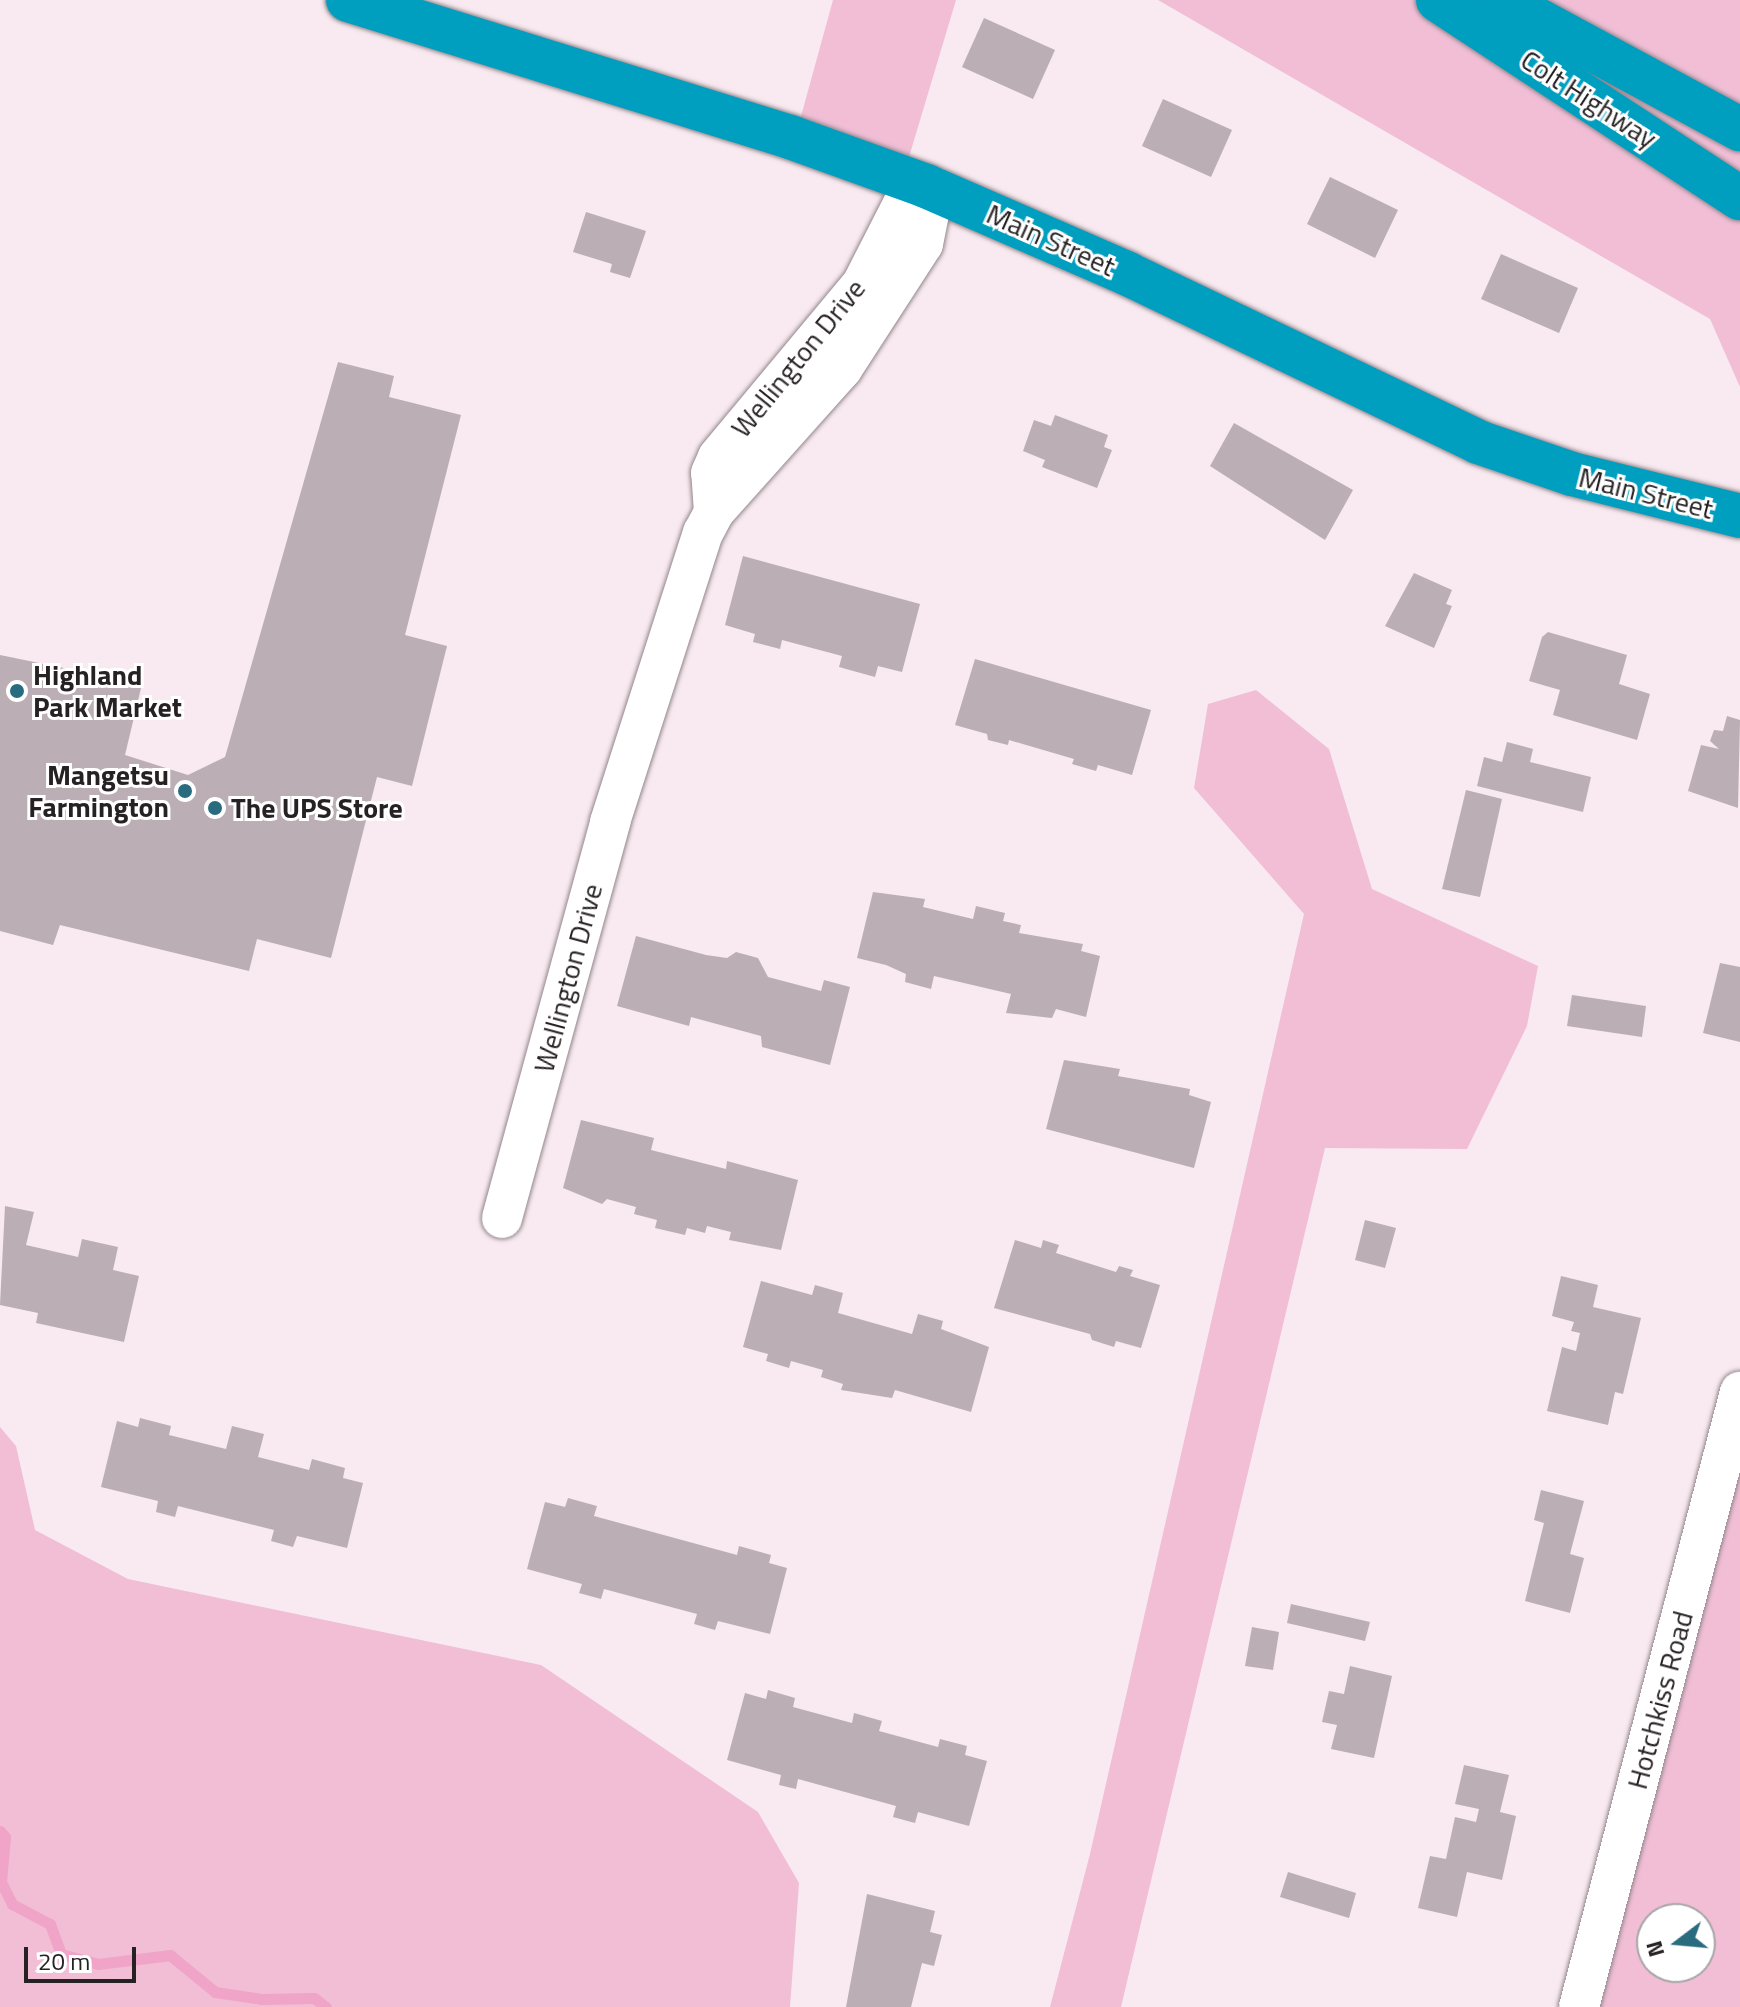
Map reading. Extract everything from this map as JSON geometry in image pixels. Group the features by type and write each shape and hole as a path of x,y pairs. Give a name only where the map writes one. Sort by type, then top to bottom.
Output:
{"highway":[{"name":"Main Street","path":"348,0 790,137 926,186 1128,274 1478,442 1572,474 1740,516"},
{"name":"Colt Highway","path":"1438,0 1740,198"},
{"path":"1501,0 1740,129"}],"street":[{"name":"Wellington Drive","path":"502,1218 610,822 714,512 842,369 923,244 929,214 926,186"},
{"name":"Hotchkiss Road","path":"1579,2007 1740,1392"}],"shaded area":[{"path":"833,0 956,0 903,177 795,138"},
{"path":"1158,0 1740,0 1740,387 1710,319"},
{"path":"1256,690 1329,749 1372,889 1538,966 1527,1026 1467,1149 1325,1148 1121,2007 1050,2007 1090,1854 1304,914 1194,788 1208,704"},
{"path":"1740,1402 1740,2007 1579,2007"},
{"path":"0,1427 16,1446 35,1530 128,1579 541,1665 758,1812 799,1883 790,2007 0,2007"}],"building":[{"path":"984,18 1055,50 1033,99 962,67"},
{"path":"1163,99 1232,130 1211,177 1142,146"},
{"path":"1330,177 1398,210 1375,258 1307,224"},
{"path":"586,212 646,231 630,278 610,272 612,264 573,252"},
{"path":"1501,254 1578,288 1559,333 1481,299"},
{"path":"338,362 394,376 389,397 461,415 405,635 447,646 412,786 377,777 331,958 257,939 249,971 60,925 53,945 0,931 0,655 142,684 125,755 188,775 225,757"},
{"path":"1055,415 1108,435 1104,447 1112,450 1097,488 1042,467 1045,460 1023,451 1034,420 1051,426"},
{"path":"1234,423 1353,490 1325,540 1210,466"},
{"path":"743,556 920,604 902,672 878,666 875,677 839,667 842,656 782,640 780,649 753,642 755,634 725,625"},
{"path":"1414,573 1452,590 1446,604 1452,606 1434,648 1385,626"},
{"path":"1548,632 1627,655 1619,684 1650,694 1637,740 1553,715 1560,690 1529,681 1542,637"},
{"path":"975,659 1151,710 1132,775 1098,765 1096,771 1072,764 1074,759 1009,740 1008,745 988,740 987,734 955,725"},
{"path":"1727,716 1740,720 1738,808 1688,791 1701,745 1719,749 1710,741 1714,730 1723,731"},
{"path":"1507,742 1533,749 1530,762 1591,777 1583,812 1477,786 1484,757 1502,762"},
{"path":"1466,790 1502,799 1480,897 1442,889"},
{"path":"873,892 925,899 923,907 973,919 976,906 1005,913 1003,921 1021,925 1019,933 1083,944 1081,951 1100,956 1086,1017 1056,1009 1052,1018 1006,1013 1011,994 934,976 931,989 905,982 906,974 886,965 857,958"},
{"path":"636,936 706,955 727,958 736,952 758,958 768,977 821,991 824,980 850,987 830,1065 762,1047 761,1036 691,1017 689,1026 617,1006"},
{"path":"1720,963 1740,967 1740,1042 1703,1033"},
{"path":"1572,995 1646,1006 1642,1037 1567,1026"},
{"path":"1064,1060 1120,1069 1118,1076 1190,1089 1189,1095 1211,1102 1194,1168 1046,1129"},
{"path":"581,1120 654,1138 651,1150 726,1169 727,1161 798,1180 781,1250 729,1240 731,1232 707,1226 705,1233 687,1228 685,1235 655,1228 657,1220 634,1214 636,1207 607,1199 602,1204 563,1188"},
{"path":"5,1206 34,1212 26,1245 78,1257 82,1239 118,1247 113,1270 139,1276 124,1342 36,1323 38,1313 0,1305"},
{"path":"1365,1220 1396,1228 1385,1268 1355,1260"},
{"path":"1015,1240 1041,1248 1043,1240 1059,1245 1056,1253 1116,1272 1119,1266 1133,1270 1130,1276 1160,1285 1141,1348 1116,1341 1114,1347 1092,1340 1090,1334 994,1308"},
{"path":"1561,1276 1598,1285 1593,1307 1641,1318 1623,1394 1615,1392 1608,1425 1547,1411 1562,1347 1576,1351 1580,1333 1571,1331 1574,1322 1552,1316"},
{"path":"761,1281 812,1295 815,1285 843,1293 838,1313 912,1334 918,1314 943,1321 941,1329 989,1347 971,1412 895,1390 892,1398 841,1390 843,1384 821,1377 823,1370 791,1361 789,1368 766,1361 768,1354 743,1347"},
{"path":"140,1418 171,1426 169,1435 226,1449 232,1426 264,1434 258,1457 309,1470 312,1459 345,1468 343,1478 363,1483 347,1548 297,1536 293,1547 271,1541 274,1530 178,1506 175,1517 156,1512 158,1501 101,1487 117,1421 138,1427"},
{"path":"1541,1490 1584,1501 1570,1554 1584,1558 1570,1613 1525,1601 1544,1523 1534,1520"},
{"path":"568,1498 597,1506 594,1516 737,1555 739,1546 771,1555 769,1563 787,1568 770,1634 718,1621 715,1630 694,1624 697,1614 604,1589 601,1599 579,1593 582,1584 527,1569 545,1502 565,1507"},
{"path":"1291,1604 1370,1622 1365,1641 1287,1623"},
{"path":"1252,1627 1279,1632 1273,1670 1245,1666"},
{"path":"1350,1666 1392,1676 1374,1758 1331,1749 1337,1725 1322,1722 1329,1691 1344,1694"},
{"path":"768,1690 795,1698 793,1707 852,1723 854,1713 882,1721 879,1731 938,1747 940,1739 967,1746 965,1755 987,1761 969,1826 918,1812 915,1823 893,1817 896,1806 798,1779 796,1789 779,1785 781,1775 727,1760 745,1693 766,1699"},
{"path":"1464,1765 1509,1775 1500,1812 1516,1816 1502,1880 1467,1872 1457,1917 1418,1908 1430,1856 1446,1859 1455,1817 1476,1822 1479,1809 1455,1804"},
{"path":"1288,1872 1356,1893 1349,1918 1280,1897"},
{"path":"867,1894 935,1911 930,1932 942,1935 934,1966 922,1963 911,2007 846,2007"}],"waterway":[{"path":"0,1831 5,1837 1,1882 12,1904 50,1924 61,1954 98,1964 170,1955 215,1992 262,1999 314,1998 326,2007"}],"place":[{"name":"Highland Park Market","path":"17,691"},
{"name":"Mangetsu Farmington","path":"185,791"},
{"name":"The UPS Store","path":"215,808"}]}
